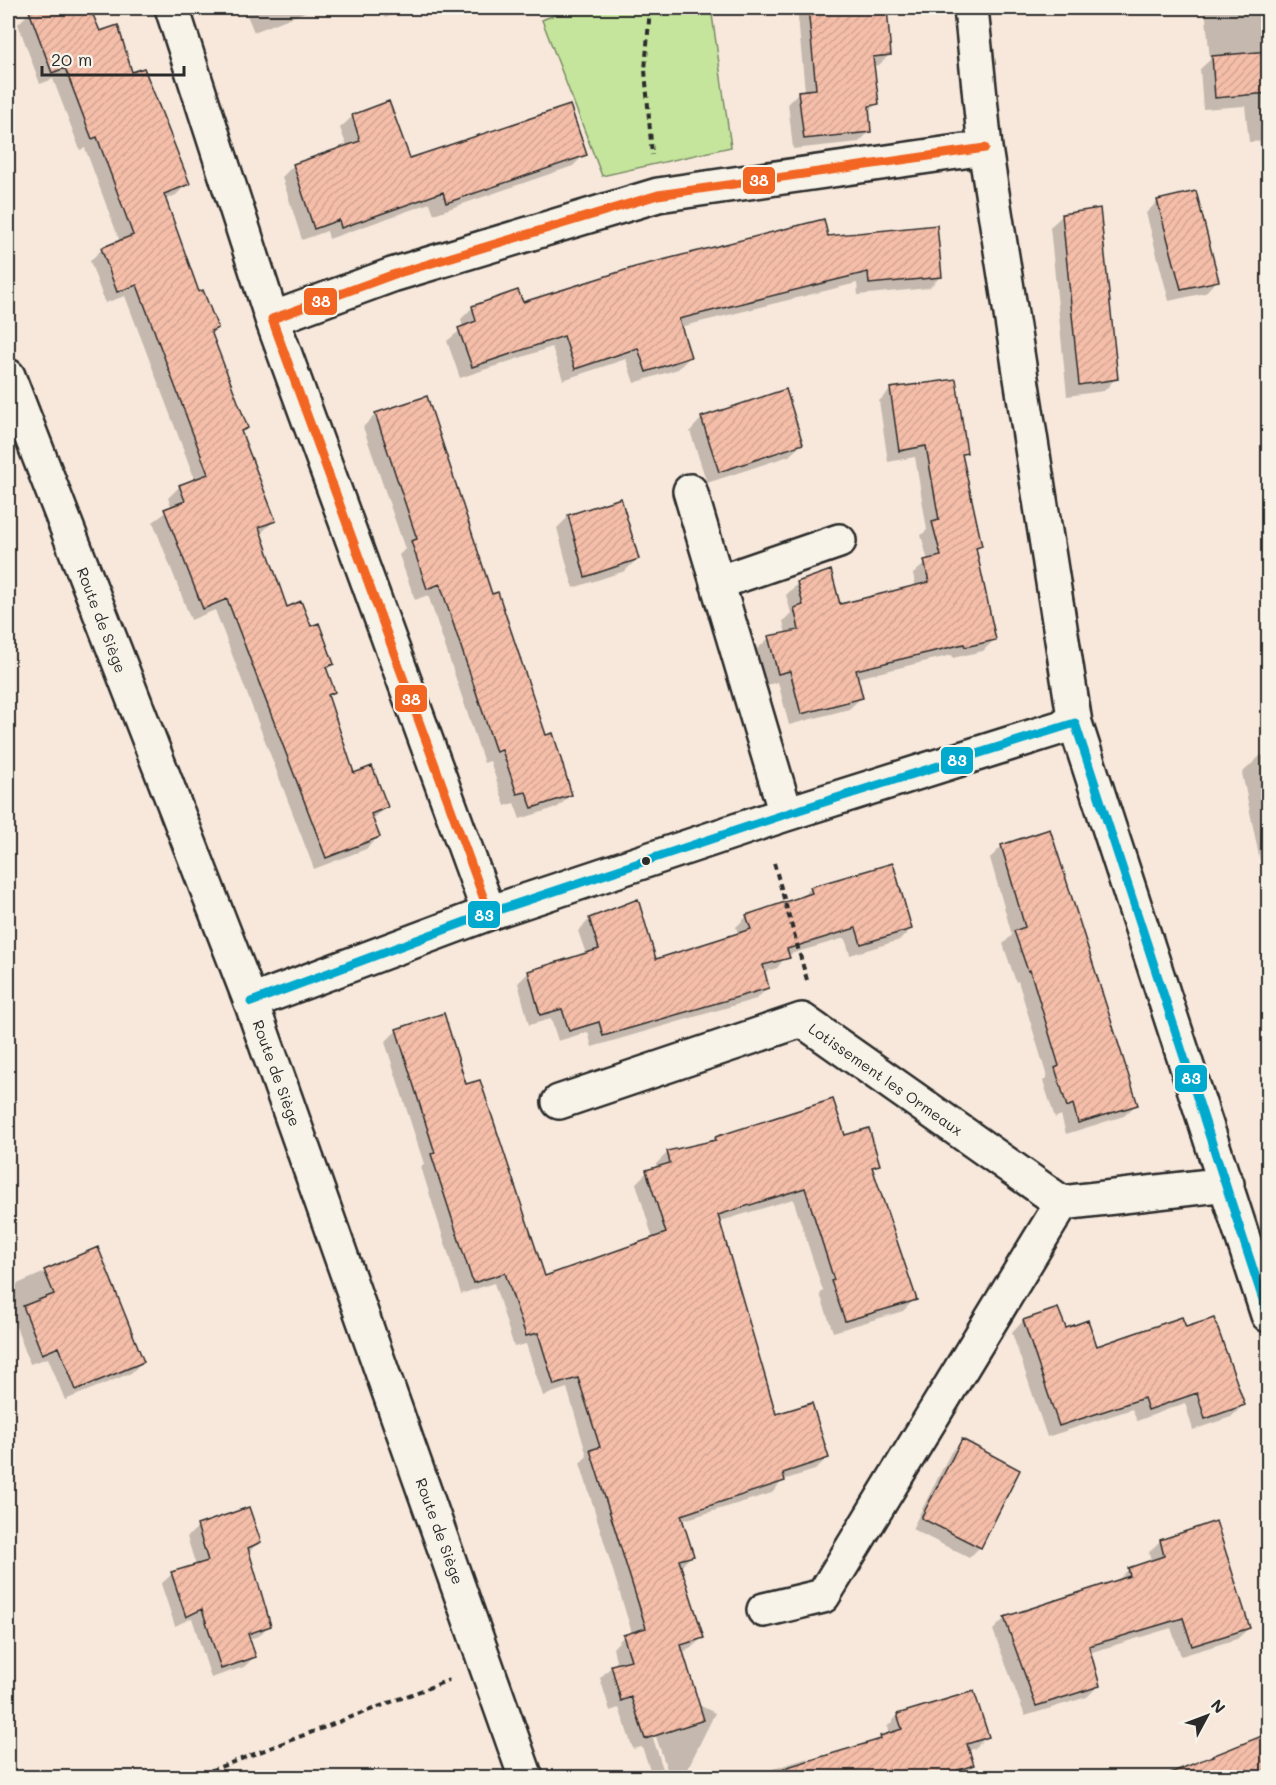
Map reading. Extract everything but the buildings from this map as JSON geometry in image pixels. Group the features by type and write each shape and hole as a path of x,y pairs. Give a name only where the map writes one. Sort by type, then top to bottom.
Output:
{"street":[{"path":"172,8 272,319 489,913"},
{"path":"971,8 985,148 1075,723 1269,1316"},
{"path":"272,319 392,275 658,195 985,148"},
{"name":"Route de Siège","path":"8,376 251,1002 488,1665 526,1778"},
{"path":"690,491 717,583 775,818"},
{"path":"717,583 839,541"},
{"path":"251,1002 489,913 775,818 1075,723"},
{"name":"Lotissement les Ormeaux","path":"559,1102 802,1020 1062,1203"},
{"path":"764,1610 823,1596 1062,1203 1227,1184"}],"path":[{"path":"650,8 645,70 647,125 658,195"},
{"path":"775,818 813,1001 802,1020"},
{"path":"191,1778 488,1665"}],"green space":[{"path":"571,8 711,8 731,147 602,176 542,20"}],"transit line":[{"name":"38","path":"489,913 272,319 392,275 658,195 985,148"},
{"name":"83","path":"251,1002 489,913 786,814 1075,723 1268,1315"}]}
